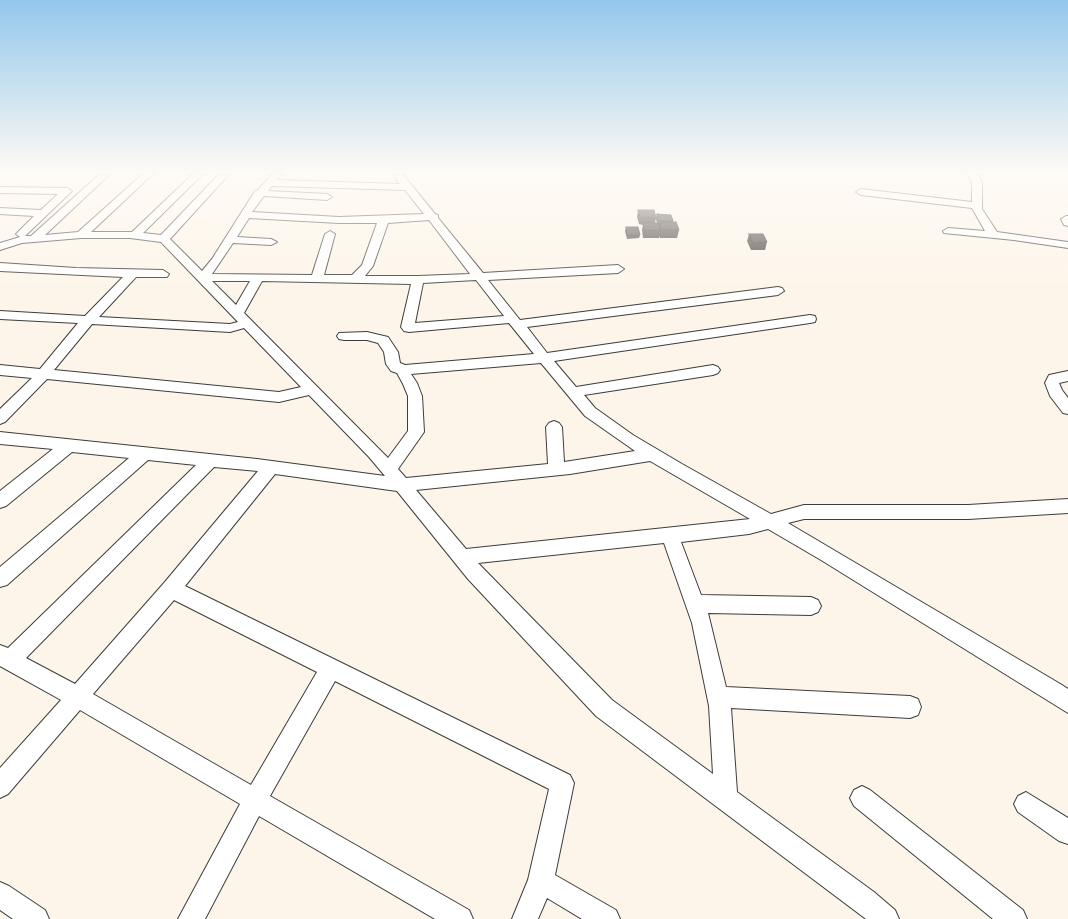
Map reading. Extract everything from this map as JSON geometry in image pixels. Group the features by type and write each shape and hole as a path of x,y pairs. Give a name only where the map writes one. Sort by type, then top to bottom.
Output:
{"street":[{"path":"26,238 43,215"},
{"path":"0,247 26,238 54,215"},
{"path":"81,235 103,215"},
{"path":"135,235 156,215"},
{"path":"164,239 186,215"},
{"path":"203,277 211,270 246,215 384,220 434,217 544,358 590,412 652,454 770,521 1042,684 1068,702"},
{"path":"981,215 993,235"},
{"path":"356,278 367,266 384,220"},
{"path":"948,230 1068,245"},
{"path":"0,234 26,238 81,235 135,235 164,239 375,453 475,573 604,708 865,901 886,919"},
{"path":"317,278 330,234"},
{"path":"231,240 271,242"},
{"path":"0,267 76,272 163,274"},
{"path":"203,277 418,280 618,269"},
{"path":"0,418 43,375 89,319 133,273"},
{"path":"0,315 230,328 243,318 258,277"},
{"path":"418,280 409,328 590,316 778,290"},
{"path":"344,336 373,336 383,340 391,352 393,364 396,368 405,370 544,358 624,348 810,319"},
{"path":"0,370 279,398 313,389"},
{"path":"389,470 416,432 417,426 415,396 410,383 403,374 405,370"},
{"path":"574,392 712,370"},
{"path":"1068,376 1054,378 1052,383 1055,392 1068,409"},
{"path":"554,427 556,469"},
{"path":"0,438 271,467 402,485 556,469 652,454"},
{"path":"0,502 69,445"},
{"path":"0,579 144,454"},
{"path":"210,460 5,657 77,697 460,919"},
{"path":"0,786 171,589 271,467"},
{"path":"462,557 749,527 804,512 968,512 1068,506"},
{"path":"670,535 702,623 718,698 726,798"},
{"path":"171,589 562,783 541,881 525,919"},
{"path":"695,604 811,606"},
{"path":"191,919 255,800 331,668"},
{"path":"718,698 910,707"},
{"path":"862,798 1014,919"},
{"path":"1026,804 1068,832"},
{"path":"541,881 607,919"},
{"path":"0,895 36,919"}],"building":[{"path":"639,215 655,215 656,218 640,217"},
{"path":"657,215 669,215 671,215 673,221 657,221"},
{"path":"676,222 679,230 661,230 660,223"},
{"path":"643,223 658,223 661,231 644,230"},
{"path":"626,227 638,227 640,235 627,235"},
{"path":"749,234 763,234 767,242 753,243"}]}
